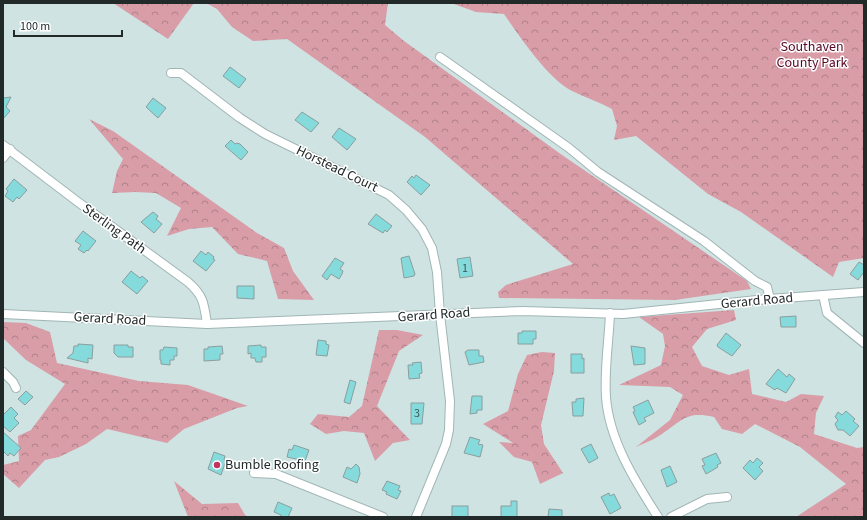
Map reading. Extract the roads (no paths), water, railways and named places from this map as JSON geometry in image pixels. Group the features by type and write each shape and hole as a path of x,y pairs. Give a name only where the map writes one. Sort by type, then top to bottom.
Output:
{"street":[{"path":"440,57 569,148 598,172 704,242 756,281 767,287 770,299"},
{"name":"Horstead Court","path":"171,73 181,73 240,118 265,134 389,195 406,210 418,225 432,248 437,272 440,314 450,401 449,430 446,444 416,517"},
{"path":"3,158 6,147"},
{"name":"Sterling Path","path":"6,147 78,202 192,285 204,302 207,324"},
{"name":"Gerard Road","path":"3,314 207,324 392,318 440,314 523,311 610,314 864,292"},
{"path":"823,295 827,313 864,343"},
{"path":"610,314 606,396 609,415 616,440 640,489 658,517"},
{"path":"3,372 13,382 16,388"},
{"path":"254,473 276,474 384,517"},
{"path":"671,517 707,499 727,497"}],"place":[{"name":"Bumble Roofing","path":"217,465"}],"park label":[{"name":"Southaven County Park","path":"812,56"}]}
